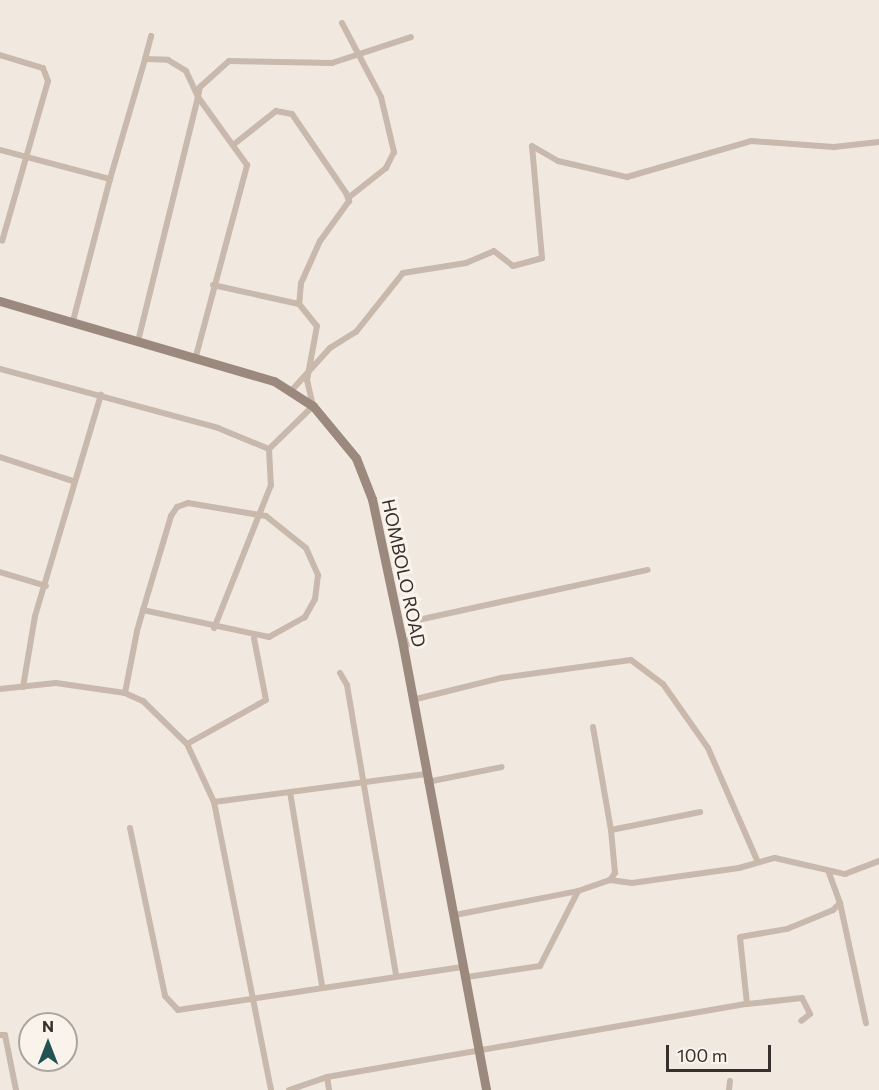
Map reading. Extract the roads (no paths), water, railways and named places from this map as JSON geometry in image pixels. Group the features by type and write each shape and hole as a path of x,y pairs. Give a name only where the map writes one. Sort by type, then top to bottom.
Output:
{"street":[{"path":"299,304 301,283 320,241 348,198 386,168 394,152 388,119 360,55 342,23"},
{"path":"73,321 110,178 151,36"},
{"path":"138,341 198,96 209,74 229,61 332,63 411,37"},
{"path":"0,55 43,68 47,76 28,157 2,242"},
{"path":"145,59 168,60 186,71 198,96 248,165 246,182 213,285 196,356"},
{"path":"233,145 276,111 292,114 348,198"},
{"path":"291,391 309,370 356,332 403,273 466,263 494,251 513,266 542,258 532,146 558,161 627,177 751,141 834,147 879,142"},
{"path":"0,150 110,178"},
{"path":"213,285 299,304 317,326 309,370 313,406 269,449"},
{"name":"HOMBOLO ROAD","path":"0,301 196,356 291,391 313,406 356,458 362,470 401,634 467,977 486,1090"},
{"path":"0,369 101,395 269,449"},
{"path":"23,687 45,586 73,481 101,395"},
{"path":"214,628 261,514 272,477 269,449"},
{"path":"0,457 73,481"},
{"path":"125,693 143,610 177,507 188,503 261,514 306,548 318,587 300,623 280,634 254,638 143,610"},
{"path":"404,652 418,620 648,570"},
{"path":"0,572 45,586"},
{"path":"187,744 266,700 254,638"},
{"path":"412,700 501,678 631,660 663,684 708,748 757,860"},
{"path":"340,673 347,686 396,976"},
{"path":"0,689 56,683 125,693 143,700 187,744 199,763 214,802 271,1090"},
{"path":"593,727 612,830 615,873 610,880"},
{"path":"214,802 362,779 427,778 502,767"},
{"path":"290,792 322,985"},
{"path":"612,830 700,812"},
{"path":"130,828 171,1007 189,1010 253,1002 322,985 464,967"},
{"path":"455,915 578,891 610,880 632,883 739,868 757,860 789,860 829,872 845,874 879,861"},
{"path":"829,872 840,903 866,1023"},
{"path":"467,977 540,966 578,891"},
{"path":"747,1004 740,937 804,924 840,903"},
{"path":"289,1090 327,1077 747,1004 802,998 810,1014 801,1021"},
{"path":"0,1035 5,1035 16,1090"},
{"path":"327,1077 329,1090"},
{"path":"729,1090 730,1081"}]}
